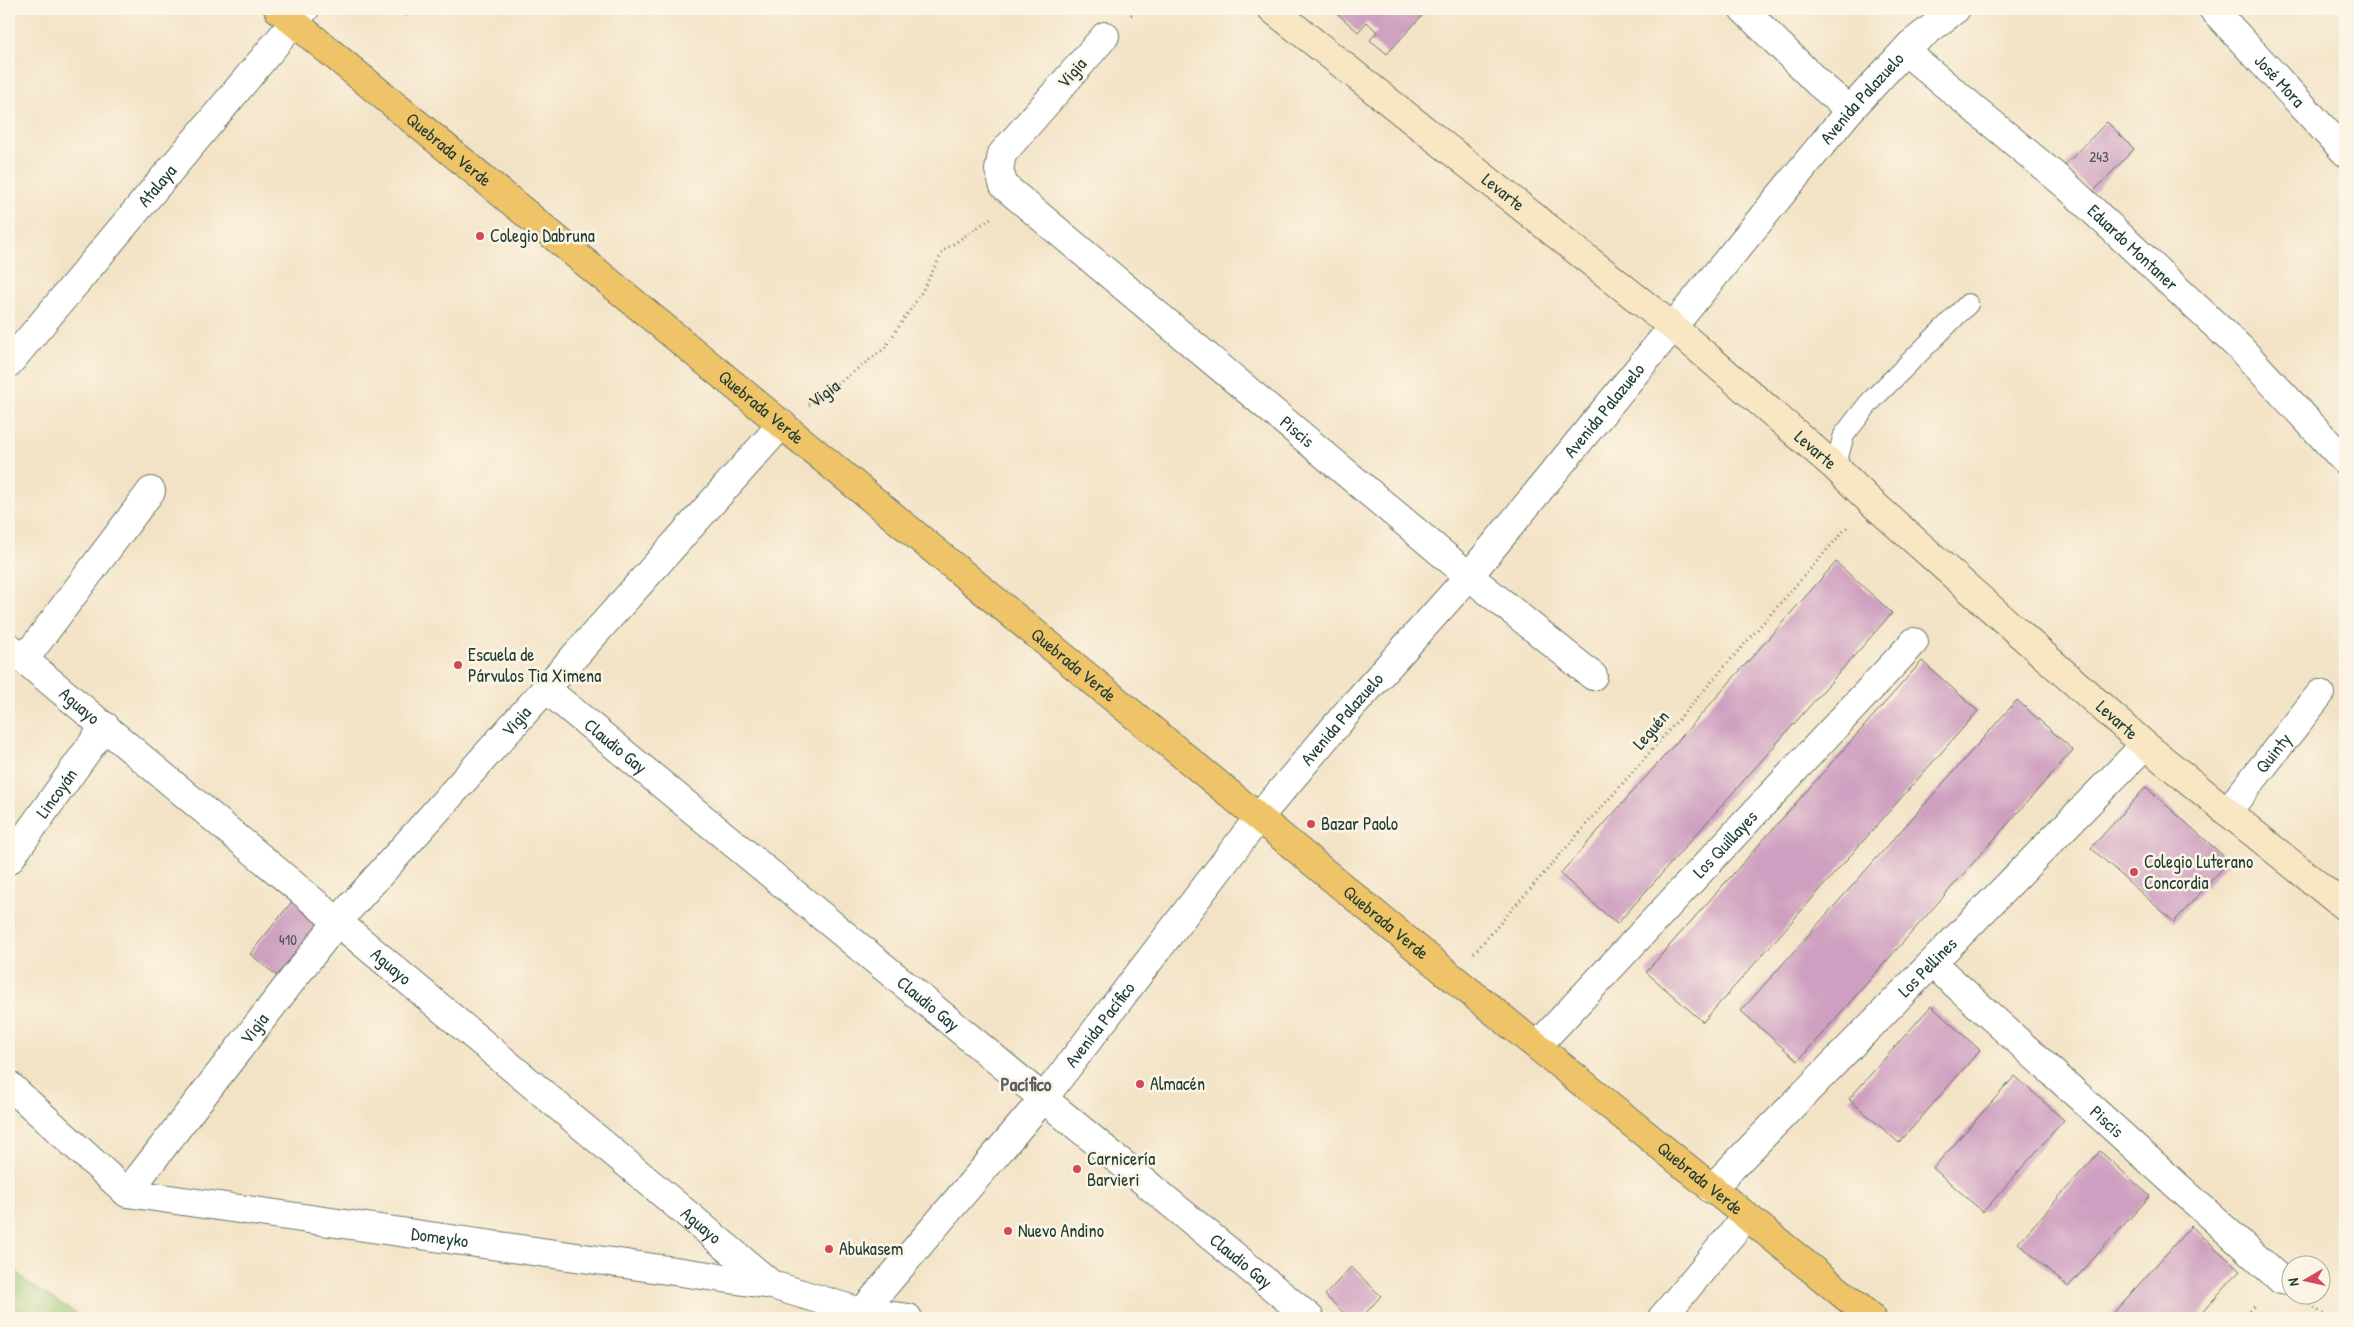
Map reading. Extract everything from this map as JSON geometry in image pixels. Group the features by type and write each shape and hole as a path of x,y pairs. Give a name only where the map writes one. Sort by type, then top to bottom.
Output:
{"main road":[{"name":"Levarte","path":"1272,9 1673,328 1834,467 2145,745 2345,907"},
{"name":"Quebrada Verde","path":"292,13 782,424 1259,818 1711,1189 1872,1318"}],"street":[{"path":"1742,9 1818,83 1850,110"},
{"name":"Avenida Palazuelo","path":"1259,818 1350,710 1469,576 1850,110 1905,51 1933,25 1956,9"},
{"name":"José Mora","path":"2213,9 2345,152"},
{"name":"Atalaya","path":"9,363 292,13"},
{"name":"Vigia","path":"1012,192 999,170 1002,154 1105,36"},
{"name":"Eduardo Montaner","path":"1905,51 2067,186 2242,349 2345,462"},
{"name":"Piscis","path":"1012,192 1469,576 1593,676"},
{"name":"Vigia","path":"127,1193 338,921 782,424"},
{"path":"16,653 151,491"},
{"name":"Los Quillayes","path":"1537,1046 1914,642"},
{"name":"Aguayo","path":"16,653 772,1285"},
{"name":"Claudio Gay","path":"546,689 1310,1318"},
{"name":"Quinty","path":"2227,812 2320,694"},
{"name":"Lincoyán","path":"9,860 104,726"},
{"name":"Los Pellines","path":"1711,1189 2145,745"},
{"name":"Avenida Pacífico","path":"859,1315 1044,1098 1259,818"},
{"name":"Piscis","path":"1932,963 2281,1280"},
{"path":"9,1085 127,1193"},
{"name":"Domeyko","path":"127,1193 772,1285 859,1315 908,1318"},
{"path":"1662,1318 1746,1217"}],"lane":[{"path":"1834,467 1844,435 1864,409 1968,304"}],"path":[{"name":"Vigia","path":"782,424 884,349 922,292 943,251 1012,192"},
{"name":"Leguén","path":"1453,978 1870,501"},
{"path":"2311,1304 2327,1318"}],"green space":[{"path":"9,1264 28,1283 84,1318 9,1318"}],"building":[{"path":"397,9 412,9 406,16"},
{"path":"1332,9 1428,9 1387,54 1370,40 1377,32 1367,22 1358,32"},
{"path":"2107,122 2134,149 2093,192 2065,165"},
{"path":"1836,562 1892,613 1617,924 1560,874"},
{"path":"1922,661 1978,711 1703,1022 1646,972"},
{"path":"2017,700 2073,750 1798,1061 1741,1011"},
{"path":"2146,787 2229,861 2174,922 2091,848"},
{"path":"294,899 327,926 282,980 250,954"},
{"path":"1931,1006 1980,1050 1899,1143 1849,1099"},
{"path":"2015,1076 2064,1120 1983,1212 1933,1168"},
{"path":"2100,1151 2150,1196 2068,1287 2018,1243"},
{"path":"2191,1226 2240,1270 2197,1318 2109,1318"},
{"path":"1351,1267 1381,1296 1361,1318 1349,1318 1325,1295"}],"place":[{"name":"Colegio Dabruna","path":"480,236"},
{"name":"Escuela de Párvulos Tia Ximena","path":"458,665"},
{"name":"Bazar Paolo","path":"1311,824"},
{"name":"Colegio Luterano Concordia","path":"2134,872"},
{"name":"Almacén","path":"1140,1084"},
{"name":"Carnicería Barvieri","path":"1077,1169"},
{"name":"Nuevo Andino","path":"1008,1231"},
{"name":"Abukasem","path":"829,1249"}],"district":[{"name":"Pacífico","path":"1026,1084"}]}
